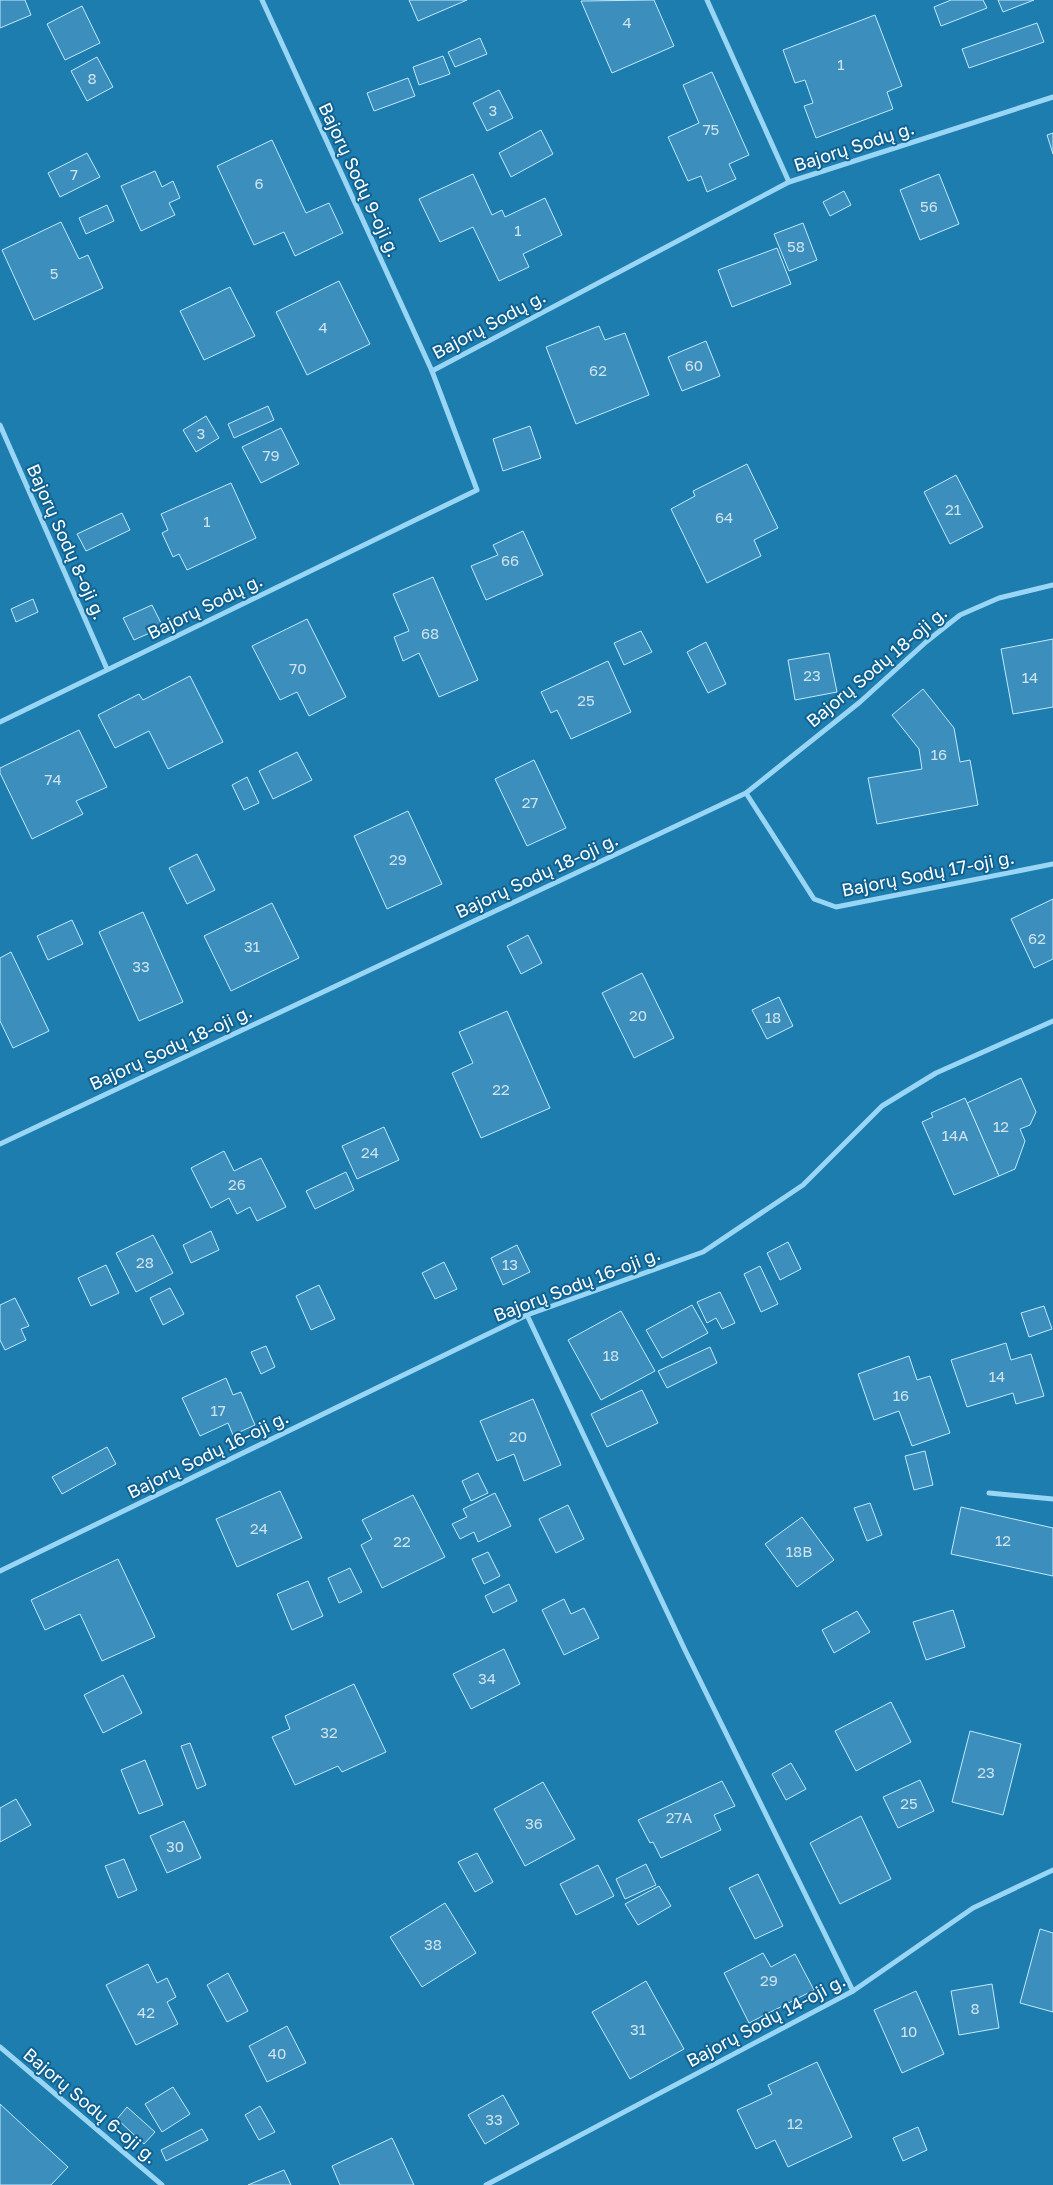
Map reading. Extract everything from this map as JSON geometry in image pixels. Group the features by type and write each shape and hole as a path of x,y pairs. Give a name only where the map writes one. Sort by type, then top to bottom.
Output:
{"street":[{"name":"Bajorų Sodų 9-oji g.","path":"262,0 432,371"},
{"path":"707,0 789,182"},
{"name":"Bajorų Sodų g.","path":"0,722 477,490 432,371 789,182 1053,97"},
{"name":"Bajorų Sodų 8-oji g.","path":"0,425 107,669"},
{"name":"Bajorų Sodų 18-oji g.","path":"0,1144 746,792 860,702 926,642 960,615 999,598 1053,585"},
{"name":"Bajorų Sodų 17-oji g.","path":"746,792 814,899 836,907 1053,864"},
{"name":"Bajorų Sodų 16-oji g.","path":"0,1571 527,1316 703,1252 803,1184 882,1106 936,1073 1053,1021"},
{"path":"527,1316 685,1650 853,1991"},
{"path":"989,1493 1053,1499"},
{"name":"Bajorų Sodų 14-oji g.","path":"486,2185 853,1991 973,1908 1053,1870"},
{"name":"Bajorų Sodų 6-oji g.","path":"0,2047 162,2185"}],"shaded area":[{"path":"0,0 1053,0 1053,2185 0,2185"}],"building":[{"path":"0,0 25,0 31,15 0,28"},
{"path":"409,0 467,0 418,21"},
{"path":"654,0 674,46 612,73 581,1"},
{"path":"951,0 983,0 987,8 941,26 934,7"},
{"path":"998,0 1034,0 1003,12"},
{"path":"82,6 100,43 65,60 47,24"},
{"path":"875,15 902,86 887,92 893,109 816,138 804,106 813,103 805,80 795,83 783,50"},
{"path":"1037,23 1044,42 969,68 962,49"},
{"path":"480,38 487,54 455,67 448,52"},
{"path":"443,56 450,74 419,85 413,67"},
{"path":"97,57 113,87 87,101 71,71"},
{"path":"712,72 749,155 729,164 736,179 707,192 701,176 688,181 668,137 699,123 683,85"},
{"path":"408,78 415,96 374,111 367,93"},
{"path":"499,90 513,118 487,131 473,103"},
{"path":"541,130 553,154 511,177 499,153"},
{"path":"1053,133 1053,154 1047,135"},
{"path":"272,140 306,213 329,203 343,233 295,256 284,232 254,245 217,166"},
{"path":"87,153 100,177 60,197 48,173"},
{"path":"155,171 162,187 173,181 180,198 169,203 175,215 141,231 121,186"},
{"path":"473,174 492,215 502,210 505,217 545,198 562,235 523,254 529,267 499,281 473,227 440,242 419,199"},
{"path":"939,174 959,224 920,240 900,190"},
{"path":"844,191 851,205 830,216 823,202"},
{"path":"107,205 114,221 86,234 79,218"},
{"path":"61,222 79,259 88,255 103,288 34,320 2,250"},
{"path":"803,223 817,260 789,271 774,234"},
{"path":"777,248 791,284 732,307 718,270"},
{"path":"339,281 370,344 307,375 276,312"},
{"path":"230,287 255,336 204,360 180,311"},
{"path":"599,326 605,340 625,333 649,395 576,424 546,347"},
{"path":"706,341 720,376 682,391 668,357"},
{"path":"268,406 274,420 234,438 228,424"},
{"path":"206,416 219,438 196,452 183,430"},
{"path":"530,426 541,458 503,471 493,439"},
{"path":"281,428 299,464 261,483 242,447"},
{"path":"747,464 778,528 754,540 761,556 707,583 671,509 695,496 693,491"},
{"path":"956,475 983,527 950,544 924,492"},
{"path":"231,483 256,538 187,570 179,554 173,557 162,533 168,530 161,514"},
{"path":"122,513 130,530 86,551 77,534"},
{"path":"523,531 543,575 486,600 471,566 498,555 493,545"},
{"path":"433,577 478,680 439,697 419,653 403,661 394,637 409,631 393,594"},
{"path":"33,599 38,612 16,622 11,609"},
{"path":"152,605 163,627 134,640 123,618"},
{"path":"307,619 346,697 309,716 297,692 280,700 252,646"},
{"path":"641,631 652,652 624,665 614,643"},
{"path":"1053,639 1053,707 1013,714 1001,649"},
{"path":"706,642 726,684 708,693 687,652"},
{"path":"829,653 837,692 795,700 788,660"},
{"path":"608,661 631,712 571,739 557,710 551,713 541,692"},
{"path":"190,676 223,742 168,769 149,731 115,748 98,715 139,694 143,700"},
{"path":"923,689 954,728 960,762 970,760 978,805 877,824 868,778 922,769 919,749 892,715"},
{"path":"79,730 107,787 76,801 83,814 32,839 0,773 0,768"},
{"path":"297,752 312,780 273,799 259,771"},
{"path":"534,760 566,828 527,846 495,779"},
{"path":"247,777 259,803 244,810 232,785"},
{"path":"408,811 442,884 387,909 354,836"},
{"path":"197,854 215,890 187,904 169,868"},
{"path":"1053,899 1053,959 1034,968 1011,919"},
{"path":"272,903 299,958 231,991 204,936"},
{"path":"143,912 183,1002 139,1021 99,932"},
{"path":"72,920 83,944 48,960 37,936"},
{"path":"528,935 542,963 521,974 507,946"},
{"path":"11,952 49,1031 13,1048 0,1021 0,958"},
{"path":"642,973 674,1038 634,1058 602,993"},
{"path":"779,997 793,1026 767,1039 752,1010"},
{"path":"507,1011 550,1108 481,1138 452,1073 473,1063 459,1032"},
{"path":"1021,1078 1036,1112 1030,1125 1020,1129 1025,1141 1015,1169 999,1176 967,1103"},
{"path":"965,1098 999,1176 954,1195 922,1122 933,1117 931,1113"},
{"path":"384,1127 399,1160 357,1179 342,1146"},
{"path":"224,1151 234,1171 261,1158 286,1207 257,1221 250,1207 237,1214 229,1198 211,1208 191,1168"},
{"path":"346,1172 354,1190 315,1209 306,1191"},
{"path":"211,1231 219,1250 191,1263 183,1245"},
{"path":"153,1235 173,1273 136,1292 116,1253"},
{"path":"788,1242 801,1269 780,1280 767,1253"},
{"path":"517,1245 530,1272 503,1285 491,1258"},
{"path":"444,1262 457,1289 435,1299 422,1273"},
{"path":"106,1265 119,1293 91,1306 78,1278"},
{"path":"760,1266 778,1304 761,1312 744,1274"},
{"path":"319,1285 335,1319 311,1330 296,1296"},
{"path":"170,1288 184,1314 163,1325 150,1298"},
{"path":"720,1292 735,1323 722,1329 716,1318 707,1323 697,1302"},
{"path":"15,1298 29,1326 21,1329 26,1340 5,1350 0,1340 0,1305"},
{"path":"692,1305 708,1333 662,1358 646,1330"},
{"path":"1044,1306 1052,1329 1029,1337 1021,1313"},
{"path":"621,1311 655,1371 601,1400 568,1340"},
{"path":"1006,1343 1011,1360 1031,1354 1044,1396 1016,1404 1013,1393 967,1407 951,1360"},
{"path":"266,1346 275,1367 261,1374 251,1352"},
{"path":"710,1347 717,1363 667,1388 658,1371"},
{"path":"909,1356 917,1380 930,1376 950,1433 912,1446 899,1411 874,1420 858,1374"},
{"path":"226,1378 233,1395 241,1392 255,1425 233,1435 228,1423 200,1436 182,1398"},
{"path":"642,1390 658,1423 607,1447 591,1414"},
{"path":"533,1399 561,1465 524,1481 514,1454 497,1461 480,1421"},
{"path":"107,1447 116,1464 62,1494 52,1477"},
{"path":"925,1451 933,1485 914,1490 905,1456"},
{"path":"478,1473 488,1493 471,1501 462,1481"},
{"path":"280,1491 302,1538 237,1567 216,1519"},
{"path":"495,1493 511,1526 478,1542 474,1532 460,1539 452,1524 467,1517 463,1509"},
{"path":"413,1495 445,1557 382,1588 361,1545 372,1539 362,1520"},
{"path":"870,1503 882,1535 867,1541 854,1508"},
{"path":"568,1505 584,1539 556,1553 539,1519"},
{"path":"961,1507 1053,1528 1053,1576 951,1554"},
{"path":"802,1517 834,1560 797,1587 765,1544"},
{"path":"488,1552 500,1576 484,1584 472,1559"},
{"path":"118,1559 155,1637 102,1661 80,1614 45,1630 31,1600"},
{"path":"350,1568 362,1592 339,1603 328,1578"},
{"path":"308,1581 323,1616 292,1630 277,1594"},
{"path":"509,1584 517,1601 493,1613 485,1596"},
{"path":"564,1599 571,1614 584,1608 599,1638 564,1655 542,1610"},
{"path":"953,1610 965,1647 926,1660 913,1622"},
{"path":"857,1611 870,1632 834,1653 822,1630"},
{"path":"504,1649 520,1684 471,1709 453,1674"},
{"path":"123,1675 142,1713 103,1733 84,1695"},
{"path":"354,1684 386,1752 342,1772 338,1766 295,1785 272,1737 290,1729 285,1716"},
{"path":"891,1702 911,1742 856,1771 835,1731"},
{"path":"970,1731 1021,1744 1003,1815 952,1802"},
{"path":"190,1743 206,1785 197,1789 181,1746"},
{"path":"145,1760 163,1805 139,1814 121,1770"},
{"path":"791,1763 806,1789 786,1800 772,1774"},
{"path":"920,1780 934,1811 898,1828 883,1797"},
{"path":"722,1781 735,1806 714,1815 721,1830 661,1858 653,1842 650,1843 638,1820"},
{"path":"543,1782 575,1839 525,1866 494,1809"},
{"path":"16,1799 31,1825 0,1842 0,1808"},
{"path":"861,1816 891,1879 840,1904 810,1843"},
{"path":"184,1821 201,1858 167,1873 150,1836"},
{"path":"477,1853 493,1882 475,1892 458,1862"},
{"path":"124,1859 137,1890 118,1898 105,1866"},
{"path":"646,1864 656,1885 625,1899 616,1879"},
{"path":"598,1865 614,1896 576,1915 560,1884"},
{"path":"758,1874 783,1926 755,1939 729,1888"},
{"path":"659,1886 671,1906 638,1925 625,1904"},
{"path":"445,1903 476,1953 422,1987 390,1937"},
{"path":"1040,1929 1053,1933 1053,2012 1020,2003"},
{"path":"763,1953 771,1967 795,1954 814,1990 749,2023 724,1973"},
{"path":"148,1964 157,1983 167,1978 176,1997 167,2002 178,2024 136,2045 106,1985"},
{"path":"228,1973 248,2011 227,2022 207,1985"},
{"path":"646,1981 684,2049 630,2079 592,2012"},
{"path":"992,1984 999,2028 959,2035 951,1991"},
{"path":"916,1991 944,2054 902,2073 874,2010"},
{"path":"287,2026 306,2063 267,2082 249,2046"},
{"path":"817,2062 852,2137 788,2167 775,2140 756,2149 737,2110 772,2094 768,2085"},
{"path":"173,2087 190,2114 162,2132 145,2104"},
{"path":"503,2095 519,2124 485,2144 468,2115"},
{"path":"0,2104 68,2167 51,2185 0,2185"},
{"path":"260,2106 275,2132 259,2140 245,2115"},
{"path":"127,2107 155,2132 144,2144 117,2119"},
{"path":"918,2127 927,2150 903,2161 893,2138"},
{"path":"202,2129 208,2140 166,2161 161,2150"},
{"path":"392,2138 414,2185 340,2185 332,2166"},
{"path":"284,2170 291,2185 248,2185"}]}
